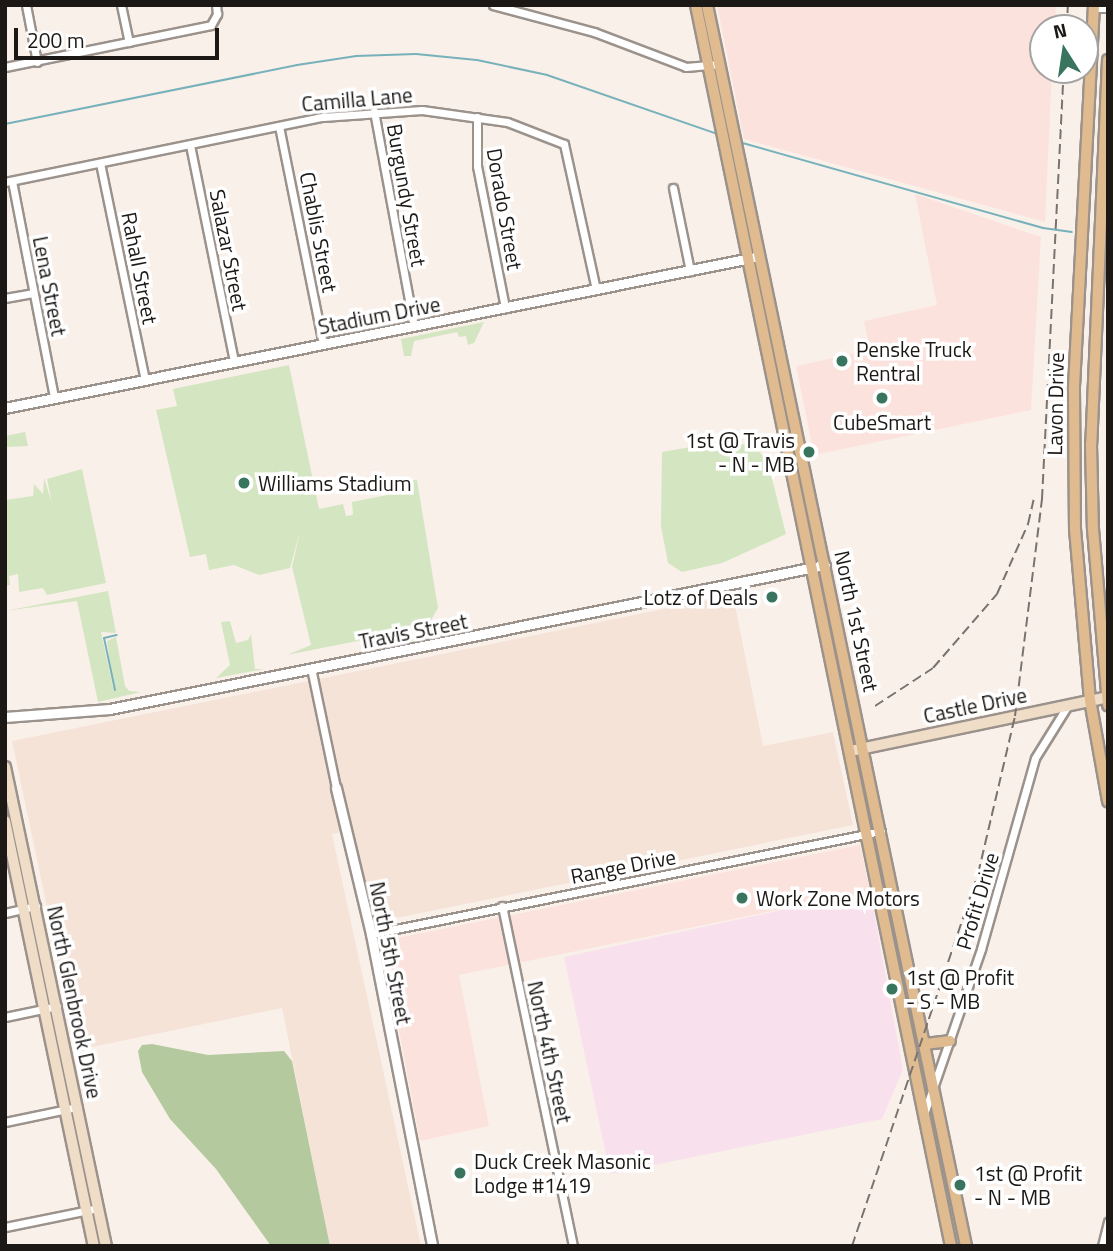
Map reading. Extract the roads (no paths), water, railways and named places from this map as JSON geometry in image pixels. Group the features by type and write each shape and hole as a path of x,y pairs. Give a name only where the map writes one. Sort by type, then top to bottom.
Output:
{"main road":[{"name":"North 1st Street","path":"696,5 790,473 817,592 951,1246"},
{"name":"North 1st Street","path":"707,5 865,748 966,1246"},
{"name":"Lavon Drive","path":"1094,6 1074,371 1074,441 1079,601 1090,700 1108,801"},
{"name":"Lavon Drive","path":"1107,699 1092,498 1093,369 1108,60"},
{"path":"724,148 743,196 749,201"},
{"path":"1074,371 1093,369"},
{"path":"1074,441 1080,487 1092,498"},
{"path":"790,473 805,470"},
{"path":"817,592 830,589"},
{"name":"Castle Drive","path":"850,751 1090,700 1107,699"},
{"name":"North Glenbrook Drive","path":"5,767 10,805 36,906 106,1246"},
{"name":"North Glenbrook Drive","path":"5,821 94,1246"},
{"path":"895,971 909,968"},
{"path":"925,1044 950,1041"}],"street":[{"path":"26,5 37,62"},
{"path":"121,5 129,42"},
{"path":"5,68 211,25 217,14 216,5"},
{"path":"495,5 593,32 686,67 720,64"},
{"path":"1094,6 1108,7"},
{"name":"Camilla Lane","path":"9,182 279,126 374,111 422,110 477,117 546,133 564,144 596,289"},
{"name":"Burgundy Street","path":"374,111 414,326"},
{"name":"Dorado Street","path":"477,117 477,166 505,308"},
{"name":"Chablis Street","path":"279,126 323,344"},
{"name":"Salazar Street","path":"190,145 234,362"},
{"name":"Rahall Street","path":"100,163 145,380"},
{"name":"Lena Street","path":"9,182 54,398"},
{"path":"673,188 690,271"},
{"name":"Stadium Drive","path":"5,408 760,256"},
{"path":"5,298 33,293"},
{"name":"Travis Street","path":"5,717 110,709 825,565"},
{"name":"North 5th Street","path":"311,668 371,934 432,1246"},
{"name":"Profit Drive","path":"925,1112 1004,874 1035,758 1068,705"},
{"name":"Range Drive","path":"371,934 882,831"},
{"path":"5,913 36,906"},
{"name":"North 4th Street","path":"502,906 573,1246"},
{"path":"5,1017 57,1006"},
{"path":"5,1122 77,1108"},
{"path":"5,1227 98,1208"},
{"path":"1101,1246 1108,1222"}],"waterway":[{"path":"5,124 297,65 356,56 416,54 477,60 547,75 717,134"},
{"path":"739,142 1043,228 1072,232"},
{"path":"115,690 104,638 117,635"}],"railway":[{"path":"1068,5 1068,14"},
{"path":"852,1246 978,874 1015,716 1042,499 1063,84"},
{"path":"875,706 933,668 997,594 1028,524 1034,497"}],"place":[{"name":"Penske Truck Rentral","path":"842,361"},
{"name":"CubeSmart","path":"882,398"},
{"name":"1st @ Travis - N - MB","path":"809,452"},
{"name":"Williams Stadium","path":"244,483"},
{"name":"Lotz of Deals","path":"772,597"},
{"name":"Work Zone Motors","path":"742,898"},
{"name":"1st @ Profit - S - MB","path":"892,989"},
{"name":"Duck Creek Masonic Lodge #1419","path":"460,1173"},
{"name":"1st @ Profit - N - MB","path":"960,1185"}]}
